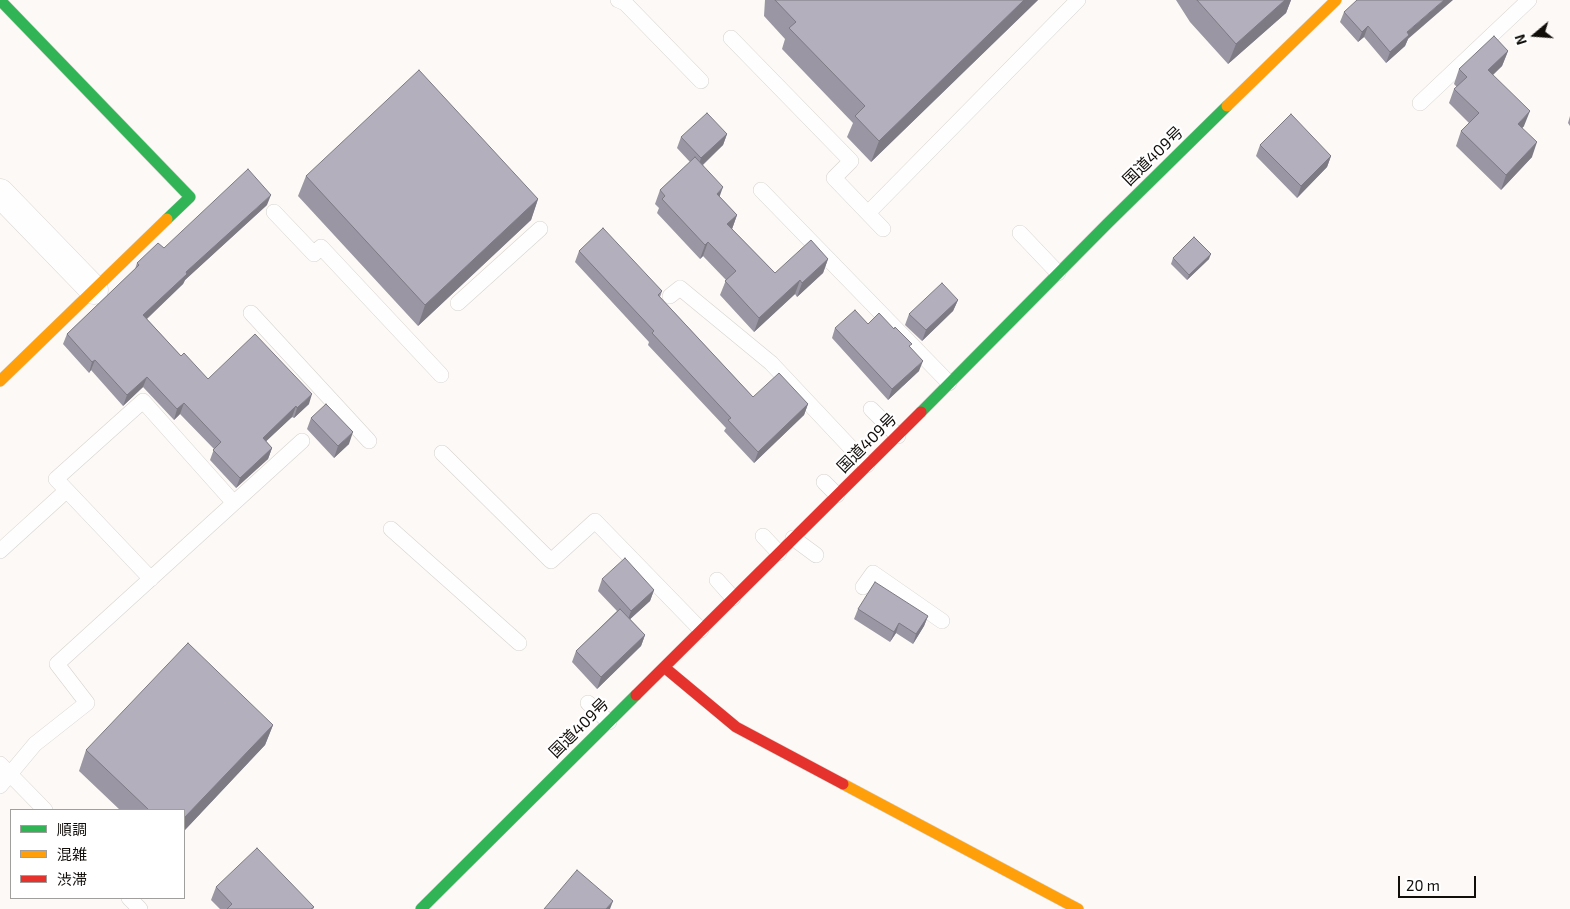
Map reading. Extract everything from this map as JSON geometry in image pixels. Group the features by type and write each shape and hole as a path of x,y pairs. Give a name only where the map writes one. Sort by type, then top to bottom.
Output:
{"main road":[{"path":"0,0 190,197 0,380"},
{"name":"国道409号","path":"421,909 793,538 898,436 1058,273 1336,0"},
{"path":"664,667 736,727 1078,909"}],"street":[{"path":"0,193 94,290"}],"lane":[{"path":"618,0 625,4 701,81"},
{"path":"868,213 1078,0"},
{"path":"1420,103 1529,0"},
{"path":"731,38 851,161 834,178 884,229"},
{"path":"761,190 949,383"},
{"path":"274,212 314,254 321,247 440,375"},
{"path":"458,303 540,228"},
{"path":"1020,233 1058,273"},
{"path":"670,296 680,288 772,363 868,465"},
{"path":"250,313 369,441"},
{"path":"151,579 56,479 143,401 234,503"},
{"path":"871,409 898,436"},
{"path":"0,786 5,769 87,703 58,664 302,441"},
{"path":"442,453 551,561 595,521 701,630"},
{"path":"824,482 837,495"},
{"path":"0,551 66,491"},
{"path":"391,529 519,643"},
{"path":"764,536 779,553"},
{"path":"793,538 816,554"},
{"path":"863,587 873,573 942,621"},
{"path":"717,580 733,598"},
{"path":"588,703 609,722"},
{"path":"5,769 44,809"},
{"path":"130,899 140,909"}],"building":[{"path":"775,0 1024,0 879,141 855,116 865,106 789,28 796,22"},
{"path":"1197,0 1285,0 1236,44"},
{"path":"1357,0 1444,0 1407,32 1409,35 1390,52 1368,26 1362,32 1344,12"},
{"path":"1494,36 1508,51 1488,70 1530,111 1518,124 1537,142 1506,175 1461,131 1479,113 1454,89 1467,77 1459,69"},
{"path":"419,70 538,199 425,305 306,176"},
{"path":"707,113 727,134 701,158 681,137"},
{"path":"1291,114 1331,156 1301,186 1260,145"},
{"path":"695,157 723,187 717,194 737,215 727,224 775,273 811,240 828,259 802,283 800,280 759,318 725,281 736,271 708,242 705,245 662,199 665,196 660,190"},
{"path":"248,169 271,195 186,272 187,274 143,315 181,356 184,353 208,379 255,334 312,394 297,408 296,406 263,438 272,448 240,478 213,450 221,442 184,403 177,409 147,377 127,395 95,360 92,362 67,334 139,265 137,263 158,243 164,248"},
{"path":"603,228 662,291 658,295 753,397 779,373 808,404 758,452 728,420 731,418 652,333 654,331 579,251"},
{"path":"1194,237 1211,254 1189,275 1173,258"},
{"path":"942,283 958,300 926,330 909,314"},
{"path":"855,310 868,324 879,313 912,344 909,346 923,361 892,389 835,328"},
{"path":"326,404 353,432 338,446 311,418"},
{"path":"625,558 654,590 631,611 602,579"},
{"path":"875,582 928,616 916,634 899,623 894,632 858,609"},
{"path":"620,609 645,635 601,677 576,651"},
{"path":"188,643 273,725 185,817 185,809 148,809 86,750"},
{"path":"257,848 314,907 311,909 227,909 232,904 216,887"},
{"path":"577,870 613,901 606,909 544,909"}],"traffic: fast":[{"path":"0,0 190,197 167,219"},
{"path":"921,412 1227,106"},
{"path":"421,909 636,695"}],"traffic: slow":[{"path":"1227,106 1336,0"},
{"path":"0,381 167,219"},
{"path":"843,784 1078,909"}],"traffic: jam":[{"path":"636,695 921,412"},
{"path":"664,667 736,727 843,784"}]}
